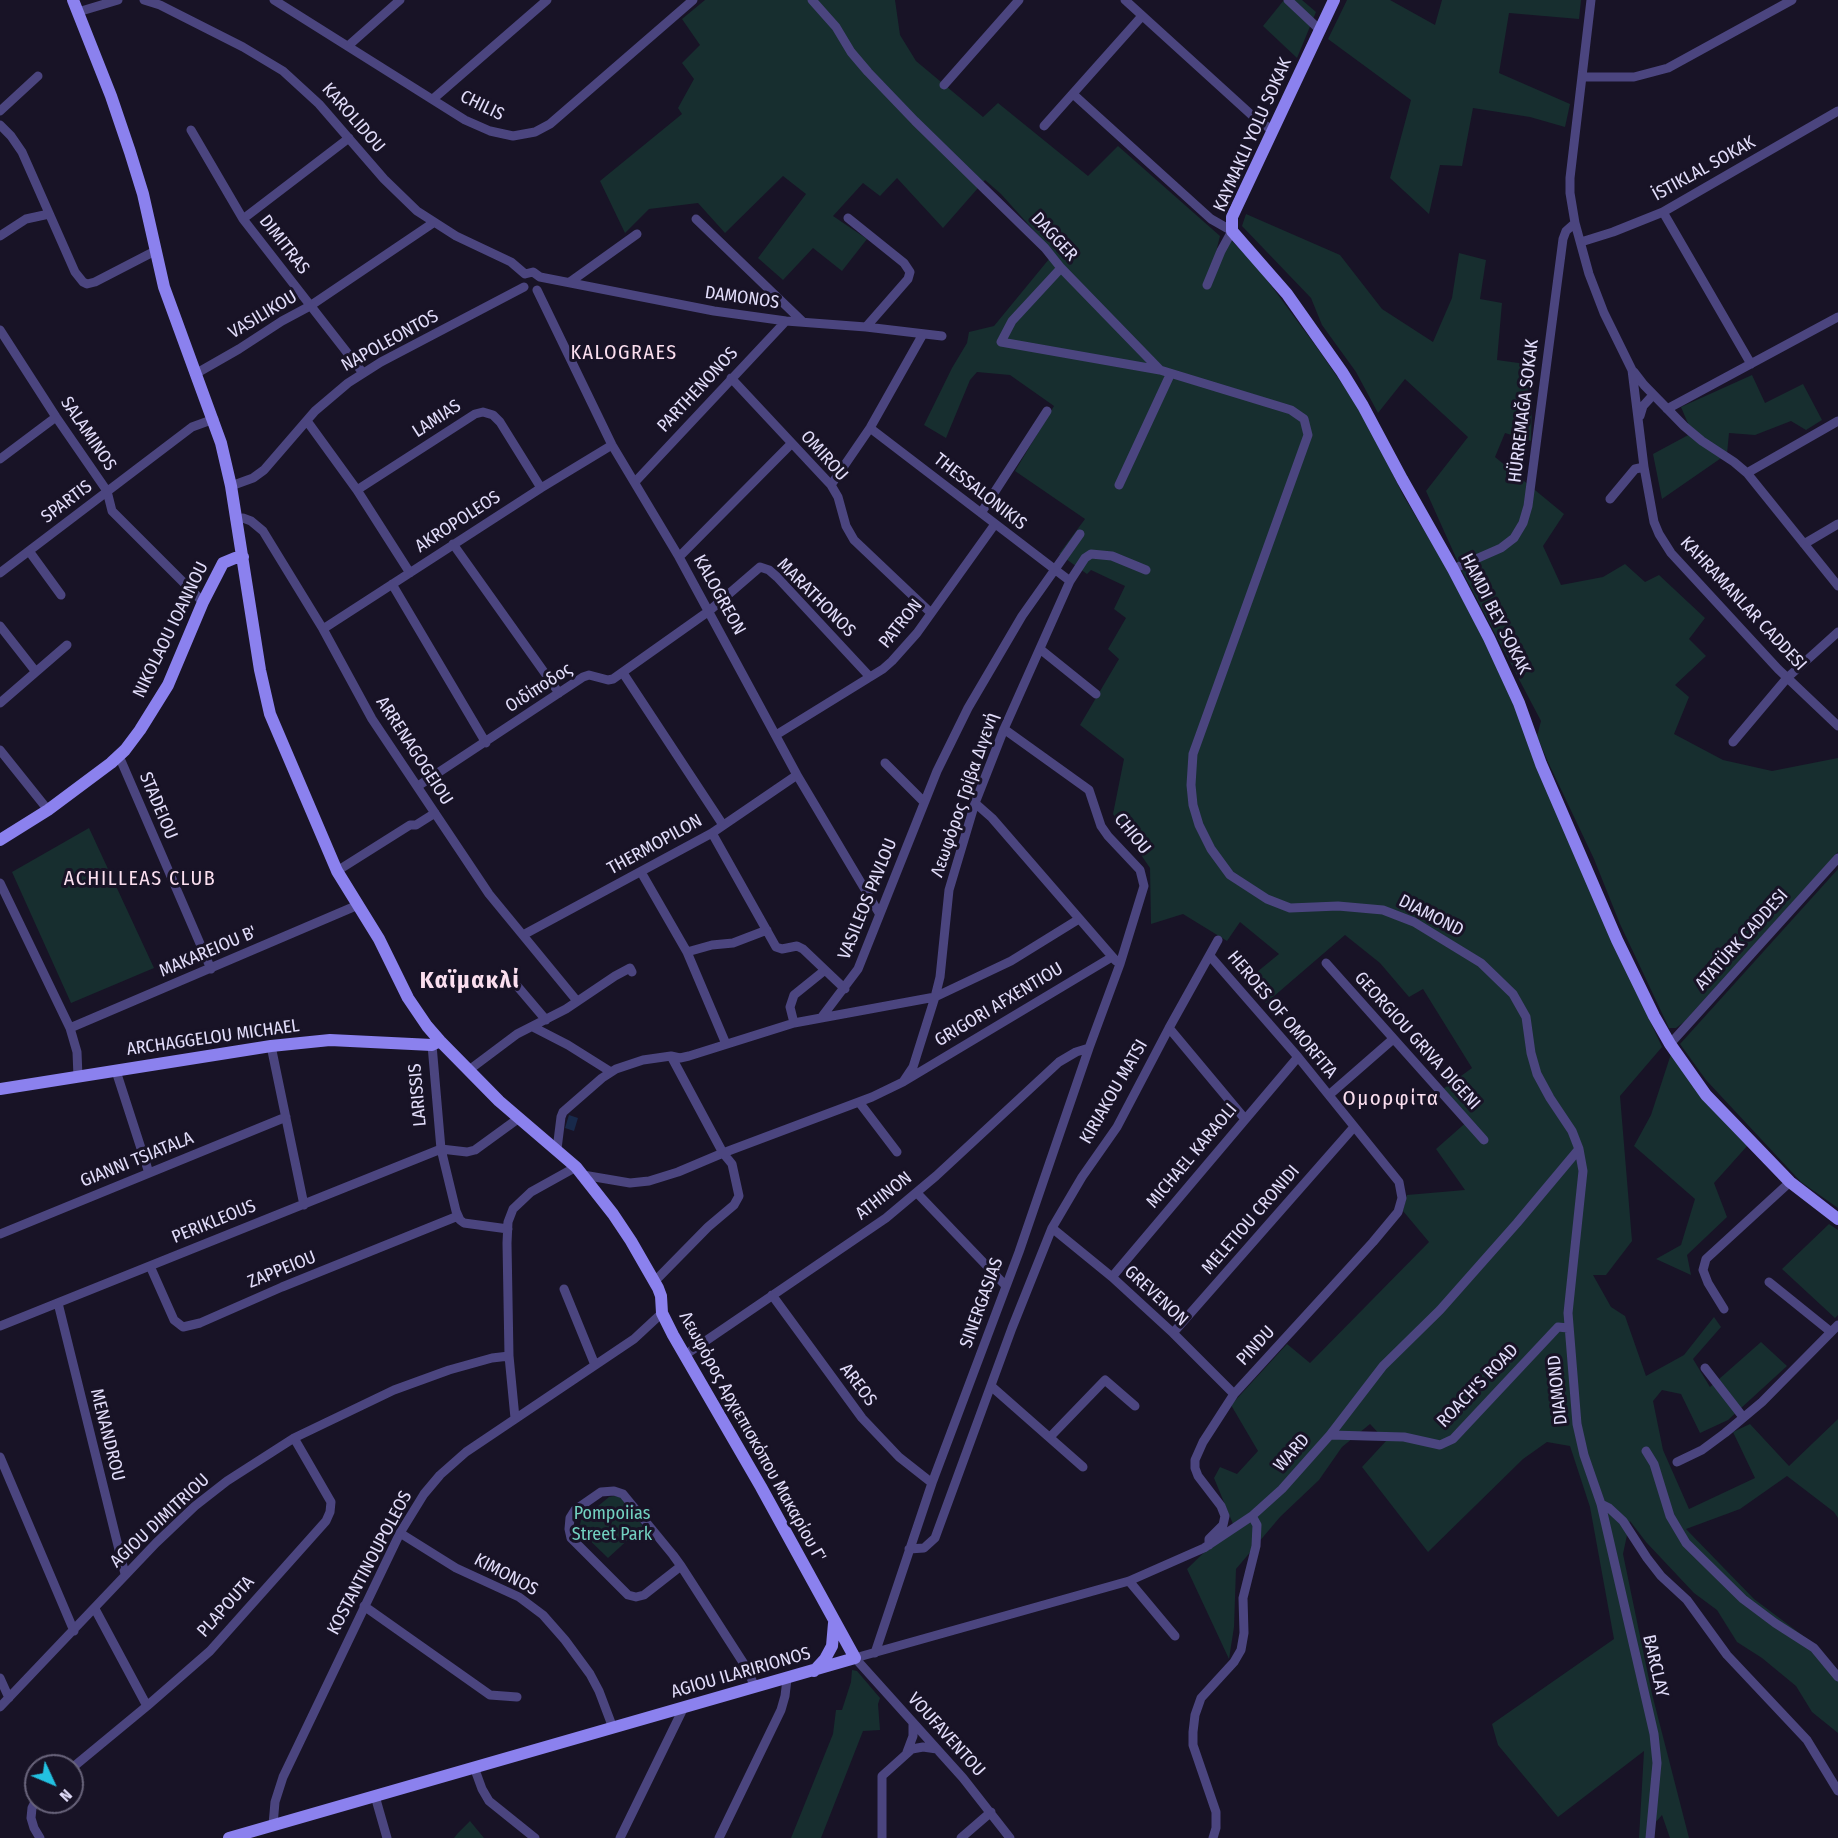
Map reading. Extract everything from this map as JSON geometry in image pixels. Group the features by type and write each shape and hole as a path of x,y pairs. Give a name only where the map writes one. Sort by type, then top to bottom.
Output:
{"street":[{"path":"75,6 118,0"},
{"name":"KAROLIDOU","path":"144,0 160,5 243,47 283,71 314,98 396,191 433,223 512,262 525,274"},
{"name":"CHILIS","path":"274,0 465,120 489,131 513,136 535,132 558,118 693,0"},
{"path":"348,46 400,0"},
{"path":"433,99 547,0"},
{"name":"DAGGER","path":"812,0 836,27 851,52 868,72 1046,248 1060,268 1160,370 1170,375 1291,410 1304,419 1308,435"},
{"path":"944,85 1019,0"},
{"path":"1287,0 1320,30"},
{"path":"1207,285 1232,231 1232,217 1334,0"},
{"name":"KAHRAMANLAR CADDESI","path":"1591,0 1570,178 1575,223 1589,274 1604,313 1632,370 1644,467 1654,522 1671,553 1787,678 1838,726"},
{"path":"1582,77 1634,77 1668,68 1792,0"},
{"path":"1127,1 1256,119 1272,130"},
{"name":"Λεωφόρος Αρχιεπισκόπου Μακαρίου Γ'","path":"75,6 111,96 130,152 143,194 164,287 214,419 231,486 260,670 270,714 337,871 379,939 408,998 436,1043 580,1171 631,1241 661,1296 662,1312 685,1355 855,1658"},
{"path":"1044,126 1142,16"},
{"path":"0,111 38,76"},
{"path":"1073,94 1211,219 1232,231"},
{"name":"İSTIKLAL SOKAK","path":"1581,242 1663,212 1838,111"},
{"path":"0,124 22,152 75,272 83,282 95,282 155,251"},
{"name":"DIMITRAS","path":"191,130 243,219 363,373"},
{"path":"243,219 349,138"},
{"path":"1663,212 1751,364"},
{"path":"0,236 26,219 49,214"},
{"path":"848,218 907,266 910,276 866,327"},
{"path":"696,219 803,322"},
{"name":"VASILIKOU","path":"197,373 310,306 433,223"},
{"name":"HÜRREMAĞA SOKAK","path":"1453,569 1508,543 1523,523 1528,506 1563,238 1566,231 1575,223"},
{"name":"HAMDI BEY SOKAK","path":"1232,231 1287,294 1342,372 1453,569 1489,638 1519,703 1541,764 1617,940 1670,1044 1706,1095 1790,1182 1838,1219"},
{"path":"570,282 637,234"},
{"path":"1060,268 1012,321 1001,342 1160,370"},
{"path":"533,272 540,277 541,282 537,290 524,288 522,278 525,274 533,272"},
{"name":"DAMONOS","path":"540,277 714,311 786,321 942,336"},
{"name":"NAPOLEONTOS","path":"231,486 262,472 325,401 363,373 524,288"},
{"name":"KALOGREON","path":"537,290 612,446 679,557 798,775 879,913"},
{"path":"1666,409 1838,317"},
{"name":"PARTHENONOS","path":"634,482 786,321"},
{"name":"SALAMINOS","path":"0,330 3,342 107,491 112,511 203,602"},
{"path":"831,485 870,428 923,334"},
{"path":"1632,370 1666,409 1697,437 1747,473 1838,586"},
{"path":"1119,485 1170,375"},
{"name":"OMIROU","path":"731,378 831,485 838,497 846,526 854,540 931,613"},
{"path":"1639,418 1643,406 1653,395"},
{"path":"981,513 1047,411"},
{"name":"LAMIAS","path":"357,490 475,414 483,412 493,415 500,422 541,488"},
{"path":"0,459 56,417"},
{"name":"SPARTIS","path":"0,573 192,427 214,419"},
{"path":"307,421 357,490 410,573"},
{"path":"1747,473 1838,421"},
{"name":"THESSALONIKIS","path":"870,428 1070,581"},
{"name":"DIAMOND","path":"1308,435 1193,754 1192,795 1199,825 1211,849 1230,874 1267,899 1290,908 1350,906 1383,910 1414,921 1481,963 1509,989 1522,1009 1537,1074 1572,1131 1584,1171 1568,1328 1577,1424 1584,1455 1601,1504"},
{"path":"679,557 791,444"},
{"name":"AKROPOLEOS","path":"323,629 541,488 612,446"},
{"path":"1610,499 1635,469 1644,467"},
{"name":"ARRENAGOGEIOU","path":"235,519 248,519 260,528 323,629 372,719 489,894 577,1001"},
{"name":"PATRON","path":"776,735 883,669 899,655 995,524"},
{"path":"1804,544 1838,524"},
{"name":"VASILEOS PAVLOU","path":"821,1018 858,969 924,802 968,708 1022,616 1080,534"},
{"path":"453,544 559,693"},
{"path":"29,551 61,595"},
{"name":"Λεωφόρος Γρίβα Διγενή","path":"903,1082 913,1067 935,997 940,977 948,890 975,803 1004,729 1070,581 1085,558 1091,554 1112,556 1146,570"},
{"name":"NIKOLAOU IOANNOU","path":"0,840 48,810 119,756 140,730 162,695 223,563 243,557"},
{"name":"MARATHONOS","path":"709,611 757,568 765,568 777,577 870,677"},
{"path":"392,584 486,743"},
{"name":"Οιδίποδος","path":"418,786 589,675 608,680 623,673 709,611"},
{"path":"0,626 36,672"},
{"path":"1733,742 1787,678 1838,632"},
{"path":"0,703 67,645"},
{"path":"1040,649 1096,694"},
{"path":"623,673 723,825"},
{"name":"CHIOU","path":"1004,729 1089,790 1104,832 1142,874 1143,894 1120,964"},
{"path":"0,750 48,810"},
{"name":"STADEIOU","path":"119,756 211,969"},
{"path":"885,763 924,802"},
{"name":"THERMOPILON","path":"523,935 712,833 798,775"},
{"path":"975,803 992,818 1120,964"},
{"path":"337,871 410,825 416,825 435,813"},
{"path":"712,833 779,949 797,946 803,949 844,989"},
{"name":"ATATÜRK CADDESI","path":"1670,1044 1838,858"},
{"path":"641,872 687,952 726,1044"},
{"path":"0,883 69,1028 77,1052 78,1077"},
{"name":"MAKAREIOU B'","path":"69,1028 358,905"},
{"path":"557,1149 563,1112 611,1072 643,1060 689,1056 794,1023 935,997 1011,961 1079,919"},
{"path":"687,952 712,945 733,943 767,930"},
{"name":"KIRIAKOU MATSI","path":"909,1549 924,1548 935,1538 1052,1228 1082,1177 1117,1127 1218,940"},
{"name":"HEROES OF OMORFITA","path":"1210,956 1298,1057 1397,1180"},
{"name":"GRIGORI AFXENTIOU","path":"903,1082 1112,957"},
{"name":"GEORGIOU GRIVA DIGENI","path":"1326,963 1392,1040 1484,1140"},
{"name":"SINERGASIAS","path":"875,1653 932,1484 1019,1252 1120,964"},
{"path":"469,1070 517,1034 533,1028 615,976 630,968 632,972"},
{"path":"794,1023 790,1007 794,994 825,970"},
{"path":"518,987 546,1020"},
{"path":"533,1028 568,1045 611,1072"},
{"path":"1169,1028 1245,1119"},
{"name":"ARCHAGGELOU MICHAEL","path":"0,1089 271,1046 330,1040 436,1043"},
{"path":"1329,1095 1392,1040"},
{"name":"LARISSIS","path":"436,1043 441,1149 458,1216"},
{"path":"271,1046 303,1205"},
{"name":"ATHINON","path":"685,1355 886,1218 1059,1062 1076,1052 1089,1048"},
{"path":"654,1282 737,1201 739,1190 732,1164 723,1153 671,1056"},
{"name":"MICHAEL KARAOLI","path":"1112,1277 1298,1057"},
{"path":"117,1071 149,1173"},
{"path":"515,1419 509,1356 507,1229 510,1214 517,1204 531,1192 580,1171 630,1183 649,1181 678,1172 859,1102 903,1082"},
{"path":"859,1102 897,1152"},
{"name":"GIANNI TSIATALA","path":"0,1233 286,1117"},
{"path":"441,1149 467,1152 475,1150 519,1118"},
{"name":"MELETIOU CRONIDI","path":"1173,1334 1354,1127"},
{"name":"PERIKLEOUS","path":"0,1326 441,1149"},
{"name":"WARD","path":"1252,1516 1282,1489 1330,1435 1383,1366 1440,1310 1579,1149"},
{"name":"PINDU","path":"1209,1545 1209,1539 1223,1525 1225,1516 1221,1506 1198,1476 1195,1468 1195,1460 1203,1442 1234,1394 1394,1217 1402,1198 1397,1180"},
{"path":"1724,1309 1703,1270 1706,1258 1790,1182"},
{"path":"916,1193 1006,1286"},
{"path":"458,1216 464,1223 507,1229"},
{"name":"ZAPPEIOU","path":"150,1266 174,1320 183,1327 200,1323 282,1287 458,1216"},
{"name":"GREVENON","path":"1052,1228 1112,1277 1234,1394"},
{"path":"1019,1252 1038,1261"},
{"path":"1677,1462 1702,1450 1762,1402 1835,1328 1769,1282"},
{"path":"564,1289 595,1365"},
{"name":"AREOS","path":"772,1295 868,1426 899,1457 932,1484"},
{"name":"MENANDROU","path":"58,1303 125,1574"},
{"name":"KOSTANTINOUPOLEOS","path":"273,1825 279,1785 400,1533 424,1494 448,1467 634,1339 662,1312"},
{"name":"ROACH'S ROAD","path":"1330,1435 1404,1437 1440,1445 1453,1438 1558,1327 1568,1328"},
{"name":"AGIOU DIMITRIOU","path":"0,1707 95,1609 125,1574 195,1506 235,1476 294,1438 367,1402 423,1379 477,1362 509,1356"},
{"path":"1705,1368 1743,1417"},
{"path":"1050,1437 1105,1380 1135,1406"},
{"path":"991,1386 1083,1467"},
{"name":"PLAPOUTA","path":"84,1757 147,1706 221,1639 328,1517 331,1507 329,1497 294,1438"},
{"path":"1646,1451 1653,1464 1670,1516 1686,1543 1743,1599 1774,1623 1814,1648 1838,1677"},
{"path":"944,1452 966,1454"},
{"path":"0,1456 74,1631"},
{"path":"681,1566 645,1595 636,1597 628,1595 571,1538 568,1529 570,1518 575,1510 596,1494 605,1491 618,1492 640,1513 681,1566 746,1667 755,1687"},
{"path":"1601,1504 1623,1521 1647,1558 1661,1576 1687,1600 1727,1655 1807,1740 1838,1791"},
{"name":"BARCLAY","path":"1601,1504 1654,1734 1657,1763 1650,1838"},
{"path":"1213,1838 1216,1828 1216,1812 1193,1745 1195,1715 1201,1698 1234,1662 1241,1650 1244,1633 1243,1598 1256,1546 1257,1525 1252,1516"},
{"name":"AGIOU ILARIRIONOS","path":"229,1838 1083,1592 1129,1581 1209,1545 1252,1516"},
{"name":"KIMONOS","path":"400,1533 456,1568 519,1597 543,1614 590,1674 613,1728"},
{"path":"1129,1581 1175,1636"},
{"path":"364,1606 490,1695 517,1697"},
{"path":"95,1609 147,1706"},
{"path":"813,1671 825,1659 832,1646 834,1622"},
{"name":"VOUFAVENTOU","path":"855,1658 938,1749 1010,1838"},
{"path":"0,1678 9,1698"},
{"path":"719,1838 781,1710 787,1679"},
{"path":"620,1838 683,1709"},
{"path":"907,1752 913,1736 913,1723"},
{"path":"882,1838 882,1776 907,1752 917,1747 938,1749"},
{"path":"474,1767 489,1801 535,1838"},
{"path":"375,1796 387,1838"},
{"path":"961,1838 991,1812"},
{"path":"31,1814 34,1828 40,1838"}],"green space":[{"path":"705,0 895,0 900,35 916,61 983,117 998,103 1088,176 1118,146 1220,236 1216,252 1231,240 1259,269 1363,414 1403,495 1443,562 1516,708 1598,908 1662,1047 1620,1096 1632,1241 1606,1275 1593,1275 1611,1307 1625,1316 1646,1376 1684,1355 1714,1317 1721,1327 1693,1359 1710,1387 1761,1342 1787,1366 1728,1420 1700,1433 1681,1394 1662,1390 1653,1401 1663,1450 1689,1509 1755,1478 1733,1432 1750,1424 1789,1466 1838,1419 1838,1518 1834,1512 1787,1476 1740,1509 1686,1529 1754,1599 1806,1638 1838,1670 1838,1733 1812,1712 1796,1686 1762,1658 1737,1642 1717,1610 1694,1593 1646,1542 1630,1521 1623,1554 1652,1694 1689,1838 1670,1838 1662,1815 1654,1824 1654,1838 1639,1838 1644,1751 1558,1817 1498,1745 1492,1724 1614,1639 1590,1507 1570,1446 1547,1442 1523,1459 1428,1552 1362,1467 1386,1441 1370,1424 1342,1447 1319,1480 1280,1517 1236,1569 1234,1627 1229,1659 1187,1569 1233,1524 1214,1478 1220,1467 1237,1474 1258,1451 1231,1405 1287,1344 1310,1363 1429,1242 1403,1211 1407,1195 1465,1190 1436,1149 1470,1119 1443,1089 1472,1068 1423,989 1409,997 1380,963 1345,935 1266,1003 1246,981 1279,954 1240,922 1227,941 1183,914 1151,924 1150,868 1113,814 1124,759 1080,725 1119,659 1108,649 1126,618 1114,609 1125,586 1091,570 1087,574 1059,554 1085,519 1015,471 1054,406 1010,375 977,372 970,380 946,438 924,425 967,343 969,332 994,326 1054,253 1001,194 985,180 943,228 897,178 880,196 863,183 833,216 867,239 842,271 813,248 783,280 758,258 806,194 783,176 725,233 698,203 649,209 625,233 600,181 682,114 678,108 694,79 682,63 700,45 682,19"},
{"path":"1284,0 1302,0 1316,12 1297,58 1263,26"},
{"path":"1347,0 1390,0 1435,25 1442,0 1581,0 1579,19 1509,13 1499,73 1570,104 1565,127 1530,117 1473,108 1462,166 1440,165 1429,214 1390,178 1411,100 1328,39"},
{"path":"1246,214 1340,255 1382,309 1433,342 1452,298 1459,253 1486,260 1480,299 1502,303 1497,360 1533,365 1531,441 1505,433 1495,457 1564,514 1543,546 1561,585 1603,577 1625,564 1645,582 1659,575 1705,618 1689,639 1706,656 1675,685 1689,697 1674,734 1723,760 1772,771 1838,758 1838,852 1684,1022 1676,1028 1669,1028 1548,762 1537,736 1541,721 1462,571 1426,491 1468,437 1405,379 1378,413 1356,372 1322,325 1311,298 1242,226"},
{"path":"1752,375 1765,403 1803,384 1822,420 1806,430 1791,421 1755,435 1729,433 1727,454 1662,499 1653,454 1692,433 1681,407"},
{"path":"89,828 154,968 71,1003 12,872"},
{"path":"1838,869 1838,1208 1801,1182 1706,1080 1680,1044"},
{"path":"1671,1054 1748,1145 1714,1183 1727,1217 1687,1255 1691,1275 1656,1259 1681,1245 1695,1199 1634,1146 1651,1115"},
{"path":"1829,1224 1838,1230 1838,1315 1835,1318 1782,1269"},
{"name":"Pompoiias Street Park","path":"609,1497 620,1497 643,1526 608,1558 579,1530 581,1520"},
{"path":"852,1670 857,1671 880,1698 878,1704 880,1730 863,1731 821,1838 791,1838 833,1734 836,1710 842,1710 851,1682"},
{"path":"470,1821 484,1838 454,1838 458,1833"}],"water":[{"path":"569,1115 578,1118 574,1131 565,1128"}],"district":[{"name":"KALOGRAES","path":"624,353"},
{"name":"ACHILLEAS CLUB","path":"140,879"},
{"name":"Καϊμακλί","path":"470,981"},
{"name":"Ομορφίτα","path":"1391,1099"}]}
